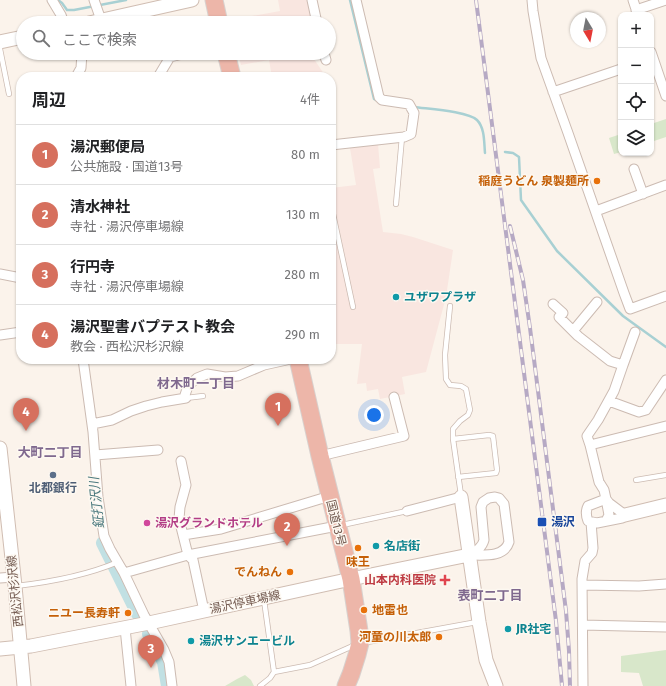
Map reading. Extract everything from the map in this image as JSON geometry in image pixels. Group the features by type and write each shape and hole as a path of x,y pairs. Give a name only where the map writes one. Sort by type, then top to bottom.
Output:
{"highway":[{"path":"214,0 217,16"},
{"path":"227,60 229,72"},
{"name":"国道13号","path":"299,364 320,456 351,579 359,631 360,644 346,686"}],"main road":[{"path":"149,16 192,0"},
{"path":"0,42 16,39"},
{"name":"西松沢杉沢線","path":"0,448 24,686"},
{"path":"461,497 479,622 486,660 495,685"},
{"path":"625,515 666,505"},
{"name":"湯沢停車場線","path":"0,649 20,647 125,628 470,555"}],"street":[{"path":"52,0 61,16"},
{"path":"94,0 95,16"},
{"path":"312,0 315,16"},
{"path":"336,144 402,137 411,134 414,113 409,104 382,100 379,97 356,0"},
{"path":"532,0 541,58 630,309 666,296"},
{"path":"633,0 637,12"},
{"path":"639,12 666,0"},
{"path":"79,72 81,68 82,60"},
{"path":"161,72 168,60"},
{"path":"654,60 663,80 666,96"},
{"path":"552,92 618,70"},
{"path":"634,169 643,194"},
{"path":"596,211 666,186"},
{"path":"0,274 16,277"},
{"path":"573,331 597,302"},
{"path":"553,304 562,313 559,317 578,336 610,362 622,365"},
{"path":"606,521 609,515 604,490 599,482 587,436 598,420 614,391 635,332"},
{"path":"0,335 16,333"},
{"path":"84,364 92,424 98,498 104,536 164,650 168,662 172,686"},
{"path":"92,424 112,420 146,406 185,398 188,386 197,378 207,374 225,377 238,376 268,364"},
{"path":"609,401 639,412 646,410 666,380"},
{"path":"320,456 404,436 394,396"},
{"path":"590,445 666,426"},
{"path":"95,455 158,450"},
{"path":"181,461 186,485 180,507 179,519 188,556 193,560 204,611"},
{"path":"183,535 221,529 330,496"},
{"path":"407,511 461,497"},
{"path":"489,498 499,498 504,504 509,542 507,546 501,552 487,555 470,555 482,546 484,540 481,508 483,502 489,498"},
{"path":"606,499 625,515 622,518 597,523 588,521 586,509 588,506 606,499"},
{"path":"583,686 582,585 585,561 592,553 593,548 591,522"},
{"path":"124,573 188,556 337,526"},
{"path":"0,578 14,582"},
{"path":"582,585 639,586 666,584"},
{"path":"583,625 666,627"},
{"path":"125,628 131,686"}],"lane":[{"path":"0,49 9,94"},
{"path":"396,204 402,137"},
{"path":"336,227 353,307"},
{"path":"450,306 445,355 446,379 450,385 461,386 466,389 470,410 468,415 453,429 461,497"},
{"path":"185,398 203,396"},
{"path":"453,439 489,435 493,436 498,470 496,473 458,477"},
{"path":"636,480 666,474"},
{"path":"337,526 407,511"},
{"path":"14,582 47,582 105,568 118,563"},
{"path":"260,686 270,678 274,672 264,598"},
{"path":"274,672 310,665 360,644 479,622"}],"shaded area":[{"path":"278,0 309,0 313,16 252,16 280,11"},
{"path":"240,60 269,60 241,65"},
{"path":"269,60 315,60 323,72 271,72"},
{"path":"378,144 380,168 373,169 383,232 413,237 453,250 446,297 426,372 402,377 405,394 380,399 378,389 367,391 366,383 357,384 362,344 336,344 336,187 356,185 350,148"}],"green space":[{"path":"666,119 666,137 654,141 654,123"},
{"path":"618,135 618,153 614,154 609,138"},
{"path":"666,650 666,686 643,686 639,673 621,672 621,656"},
{"path":"245,675 251,680 254,686 225,686 237,679"}],"waterway":[{"path":"58,0 67,10 126,0"},
{"path":"350,0 374,99 378,101"},
{"path":"414,107 457,112 477,120 480,123 484,136 485,153"},
{"path":"505,152 513,153 519,157 521,200 557,251 623,316 666,347"},
{"name":"鉦打沢川","path":"103,543 138,614"},
{"name":"鉦打沢川","path":"149,634 164,662 168,686"}],"railway":[{"path":"476,0 556,621 562,686"},
{"path":"510,226 523,280 530,328 566,611 570,686"}],"place":[{"name":"稲庭うどん 泉製麺所","path":"597,181"},
{"name":"ユザワプラザ","path":"396,297"},
{"name":"湯沢郵便局","path":"278,426"},
{"name":"湯沢聖書バプテスト教会","path":"26,431"},
{"name":"北都銀行","path":"53,475"},
{"name":"湯沢","path":"542,522"},
{"name":"湯沢グランドホテル","path":"147,523"},
{"name":"清水神社","path":"287,546"},
{"name":"名店街","path":"376,546"},
{"name":"味王","path":"358,548"},
{"name":"でんねん","path":"290,572"},
{"name":"山本内科医院","path":"445,580"},
{"name":"地雷也","path":"364,610"},
{"name":"ニユー長寿軒","path":"128,613"},
{"name":"JR社宅","path":"508,629"},
{"name":"河童の川太郎","path":"439,637"},
{"name":"湯沢サンエービル","path":"191,641"},
{"name":"行円寺","path":"151,668"}],"district":[{"name":"材木町一丁目","path":"196,383"},
{"name":"大町二丁目","path":"50,452"},
{"name":"表町二丁目","path":"490,595"}]}
